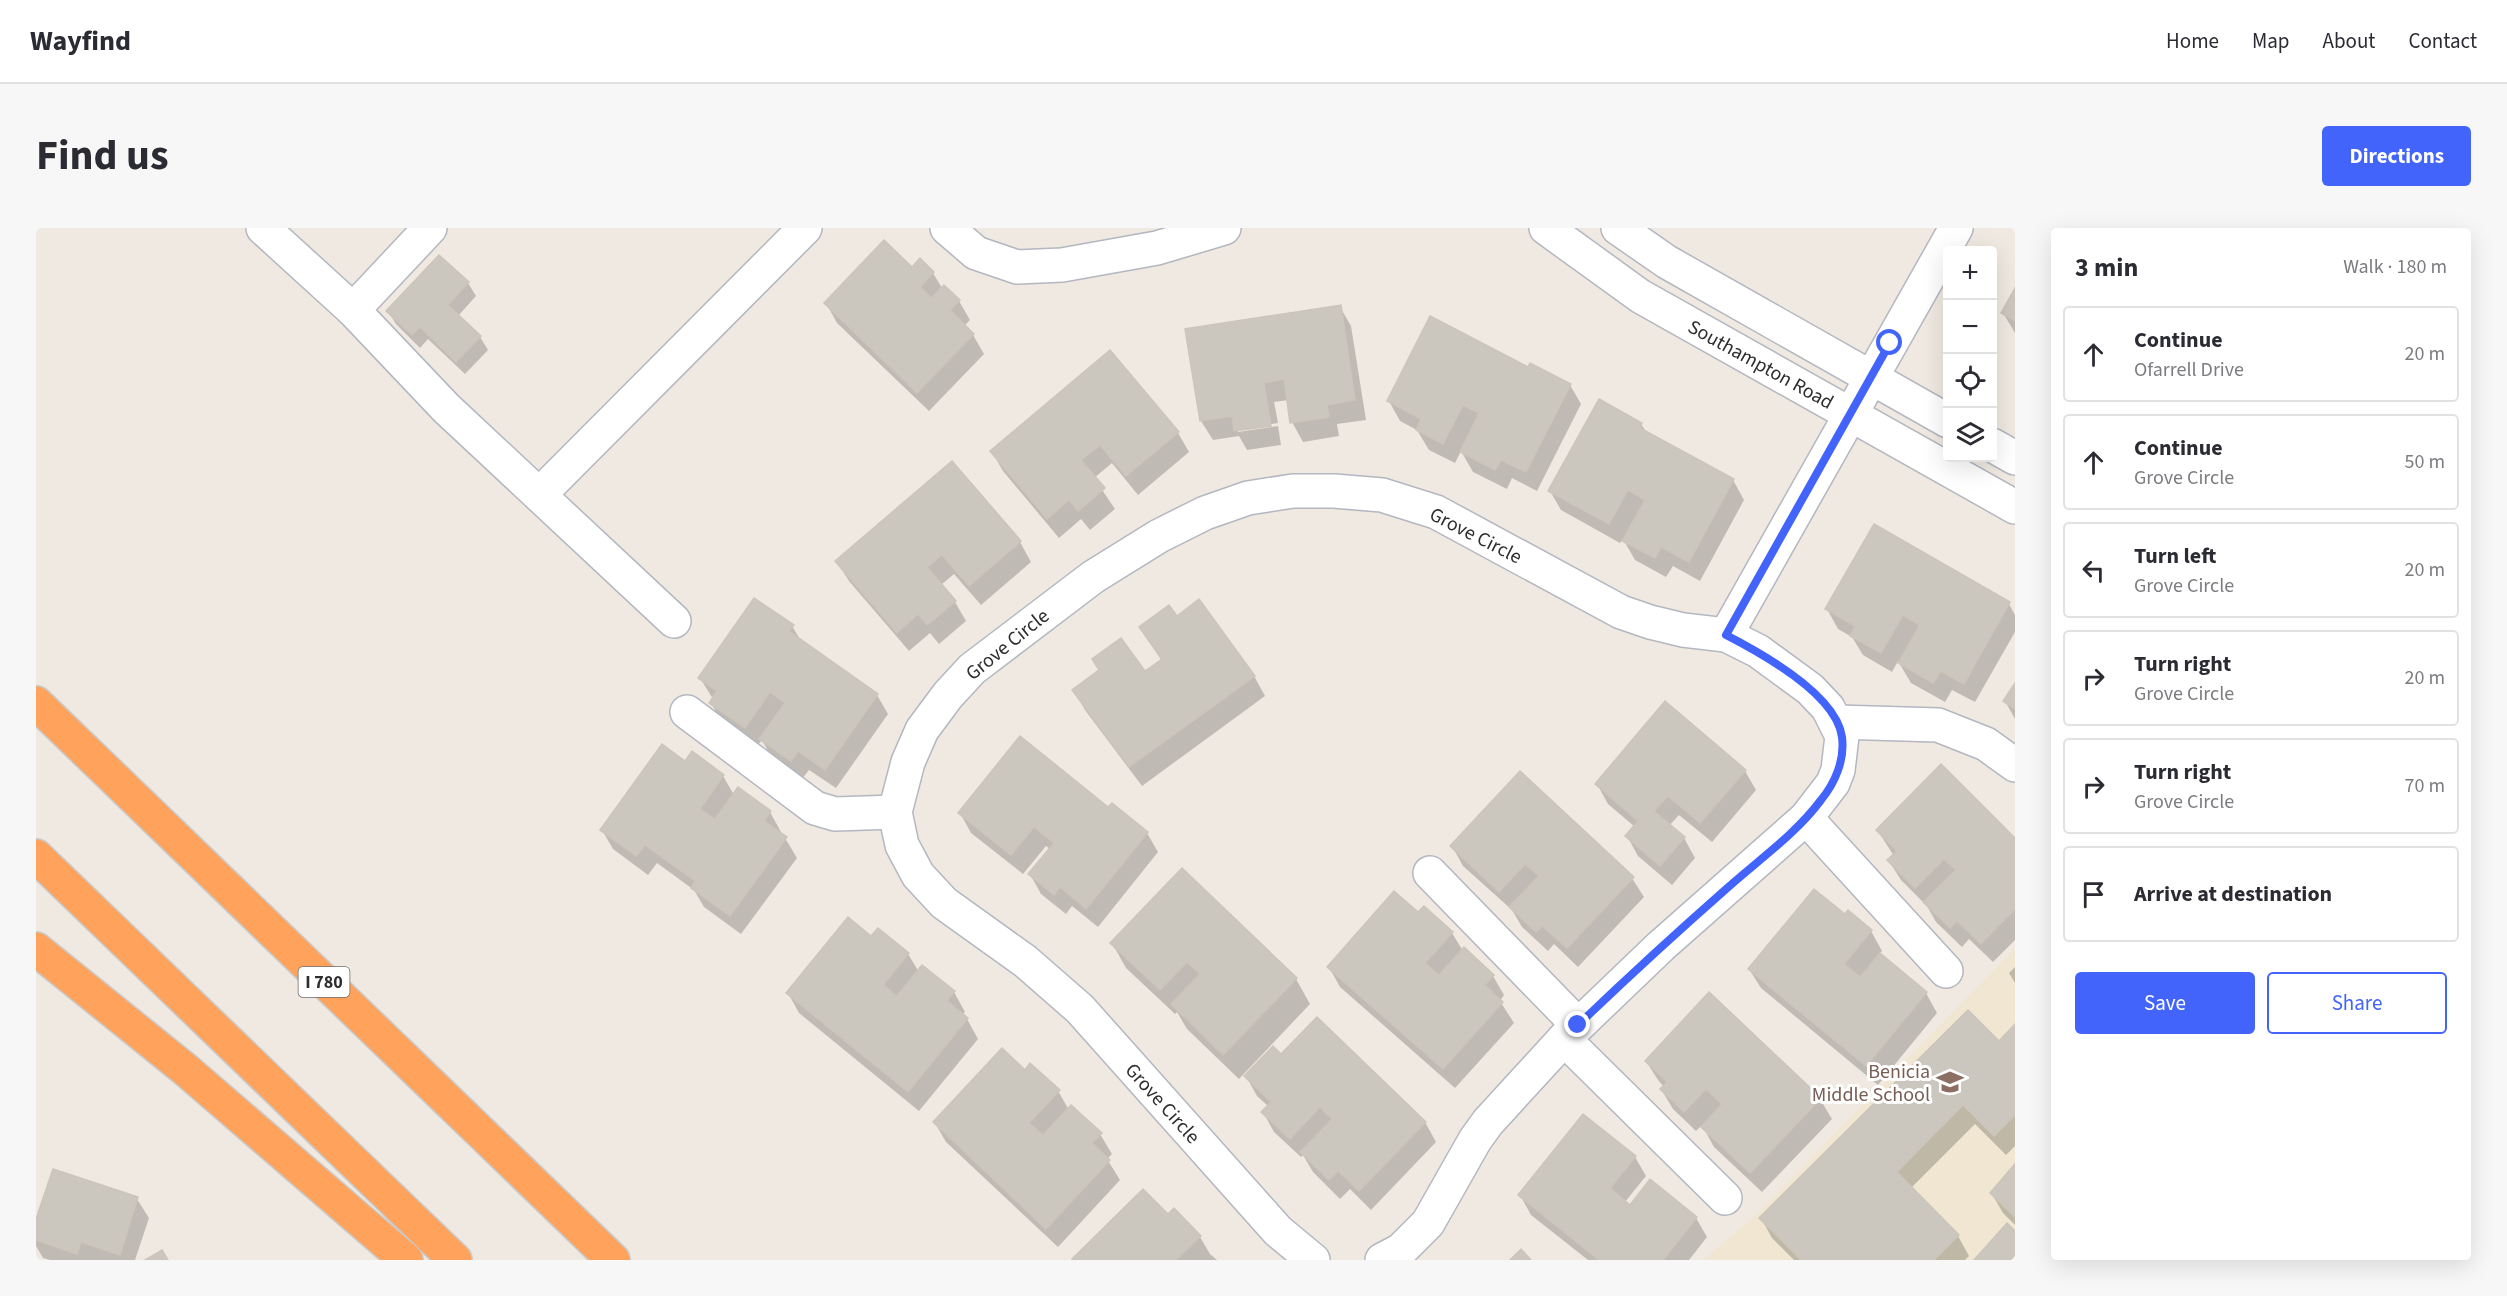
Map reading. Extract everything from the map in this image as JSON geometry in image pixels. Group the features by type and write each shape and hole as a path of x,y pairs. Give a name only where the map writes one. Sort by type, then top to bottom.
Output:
{"highway":[{"name":"I 780","path":"36,703 613,1260"},
{"path":"36,856 454,1260"},
{"path":"36,949 186,1070 406,1260"}],"street":[{"path":"263,228 353,310 446,408 674,621"},
{"path":"353,310 430,228"},
{"path":"540,494 805,228"},
{"path":"947,228 976,253 1017,267 1062,265 1157,248 1224,228"},
{"name":"Southampton Road","path":"1546,228 1640,296 2015,507"},
{"name":"Southampton Road","path":"1618,228 1667,262 1943,419"},
{"path":"1726,635 1956,228"},
{"path":"1997,448 2015,458"},
{"name":"Grove Circle","path":"1313,1260 1278,1231 1080,1010 1025,961 944,903 918,875 902,845 895,812 908,762 922,730 948,695 972,669 1093,577 1159,536 1205,513 1248,498 1293,491 1334,491 1382,495 1436,512 1621,612 1683,630 1726,635 1758,651 1810,689 1828,708 1837,722"},
{"path":"687,712 815,808 836,814 895,812"},
{"path":"1383,1260 1401,1250 1424,1229 1475,1140 1488,1122 1571,1032 1661,946 1806,818 1833,783 1838,770 1842,736 1837,722 1938,724 1986,744 2015,765"},
{"path":"1806,818 1946,971"},
{"path":"1430,873 1571,1032 1725,1198"}],"shaded area":[{"name":"Benicia Middle School","path":"2015,948 2015,1260 1703,1260 1756,1215"}],"building":[{"path":"884,240 912,267 920,258 934,272 920,287 931,298 944,285 960,300 950,310 974,334 917,393 824,303"},
{"path":"439,255 469,282 448,305 481,336 456,362 420,327 412,335 386,311"},
{"path":"2015,288 2015,321 2001,313"},
{"path":"1341,305 1355,400 1327,405 1329,417 1290,423 1284,379 1264,383 1271,426 1234,431 1232,416 1200,421 1185,329"},
{"path":"1430,316 1528,367 1530,363 1571,384 1526,472 1501,460 1495,470 1460,452 1479,413 1463,405 1443,444 1416,430 1421,419 1387,401"},
{"path":"1110,350 1179,432 1126,476 1100,445 1081,460 1105,488 1078,511 1069,500 1047,519 990,451"},
{"path":"1599,399 1642,423 1640,428 1734,479 1689,562 1661,547 1655,558 1622,541 1645,500 1628,490 1609,524 1548,491"},
{"path":"952,461 1021,541 969,586 942,555 927,567 956,601 927,625 918,614 897,633 835,561"},
{"path":"1874,524 2010,602 1964,684 1941,671 1933,683 1898,663 1920,625 1903,615 1881,653 1850,636 1855,626 1825,609"},
{"path":"754,598 794,625 789,631 878,694 825,770 798,751 791,761 759,739 785,703 770,692 745,728 709,703 717,691 698,678"},
{"path":"1199,599 1255,676 1129,767 1072,690 1099,670 1092,659 1121,638 1145,671 1162,659 1139,627 1169,605 1177,616"},
{"path":"2015,683 2015,709 2003,701"},
{"path":"1665,701 1746,770 1700,823 1668,796 1654,811 1685,837 1660,866 1625,836 1638,821 1595,784"},
{"path":"1020,736 1108,807 1112,803 1148,832 1086,909 1060,887 1054,895 1028,874 1054,843 1034,827 1011,855 958,813"},
{"path":"662,744 685,761 692,751 724,775 700,809 715,819 738,787 771,811 764,821 787,837 730,916 691,888 695,881 645,845 636,856 600,830"},
{"path":"1941,764 2015,838 2015,909 1981,944 1957,921 1950,928 1923,902 1956,870 1944,859 1915,888 1887,860 1897,851 1876,830"},
{"path":"1520,771 1634,877 1567,948 1542,926 1536,932 1509,907 1539,876 1525,864 1499,892 1450,846"},
{"path":"1182,868 1297,978 1223,1055 1171,1004 1200,974 1187,962 1160,990 1110,943"},
{"path":"1814,889 1845,914 1848,910 1872,930 1844,964 1860,977 1880,953 1927,992 1866,1066 1748,969"},
{"path":"1394,891 1418,912 1424,906 1453,932 1425,963 1439,975 1464,947 1494,975 1485,985 1503,1002 1443,1069 1327,967"},
{"path":"848,917 871,936 878,928 909,953 883,985 897,996 922,965 955,991 947,1001 968,1018 908,1092 786,993"},
{"path":"1709,992 1821,1098 1750,1173 1701,1127 1722,1104 1706,1089 1684,1112 1660,1089 1667,1082 1645,1061"},
{"name":"Benicia Middle School","path":"1968,1010 1999,1041 2015,1024 2015,1115 1994,1136 1963,1105 1897,1172 1959,1235 1934,1260 1801,1260 1759,1218"},
{"path":"1317,1017 1426,1122 1359,1191 1338,1171 1329,1180 1300,1152 1332,1119 1320,1107 1290,1139 1261,1112 1271,1102 1244,1076 1273,1046 1281,1054"},
{"path":"1002,1048 1025,1070 1030,1063 1060,1090 1029,1123 1043,1135 1071,1105 1102,1133 1092,1143 1110,1160 1046,1229 933,1122"},
{"path":"1583,1114 1636,1156 1610,1188 1630,1205 1650,1179 1697,1217 1663,1260 1599,1260 1518,1195"},
{"path":"2015,1164 2015,1217 1990,1193"},
{"path":"53,1169 138,1197 120,1255 81,1242 77,1254 36,1240 36,1219"},
{"path":"1143,1189 1168,1214 1174,1208 1201,1236 1176,1260 1072,1259"},
{"path":"2007,1223 2015,1231 2015,1260 1974,1260"},
{"path":"1521,1249 1531,1260 1510,1260"},
{"path":"162,1250 168,1260 145,1260"}],"place":[{"name":"Benicia Middle School","path":"1950,1082"}],"route":[{"path":"1578,1025 1661,946 1806,818 1833,783 1841,755 1842,736 1828,708 1810,689 1758,651 1726,635 1890,343"}]}
